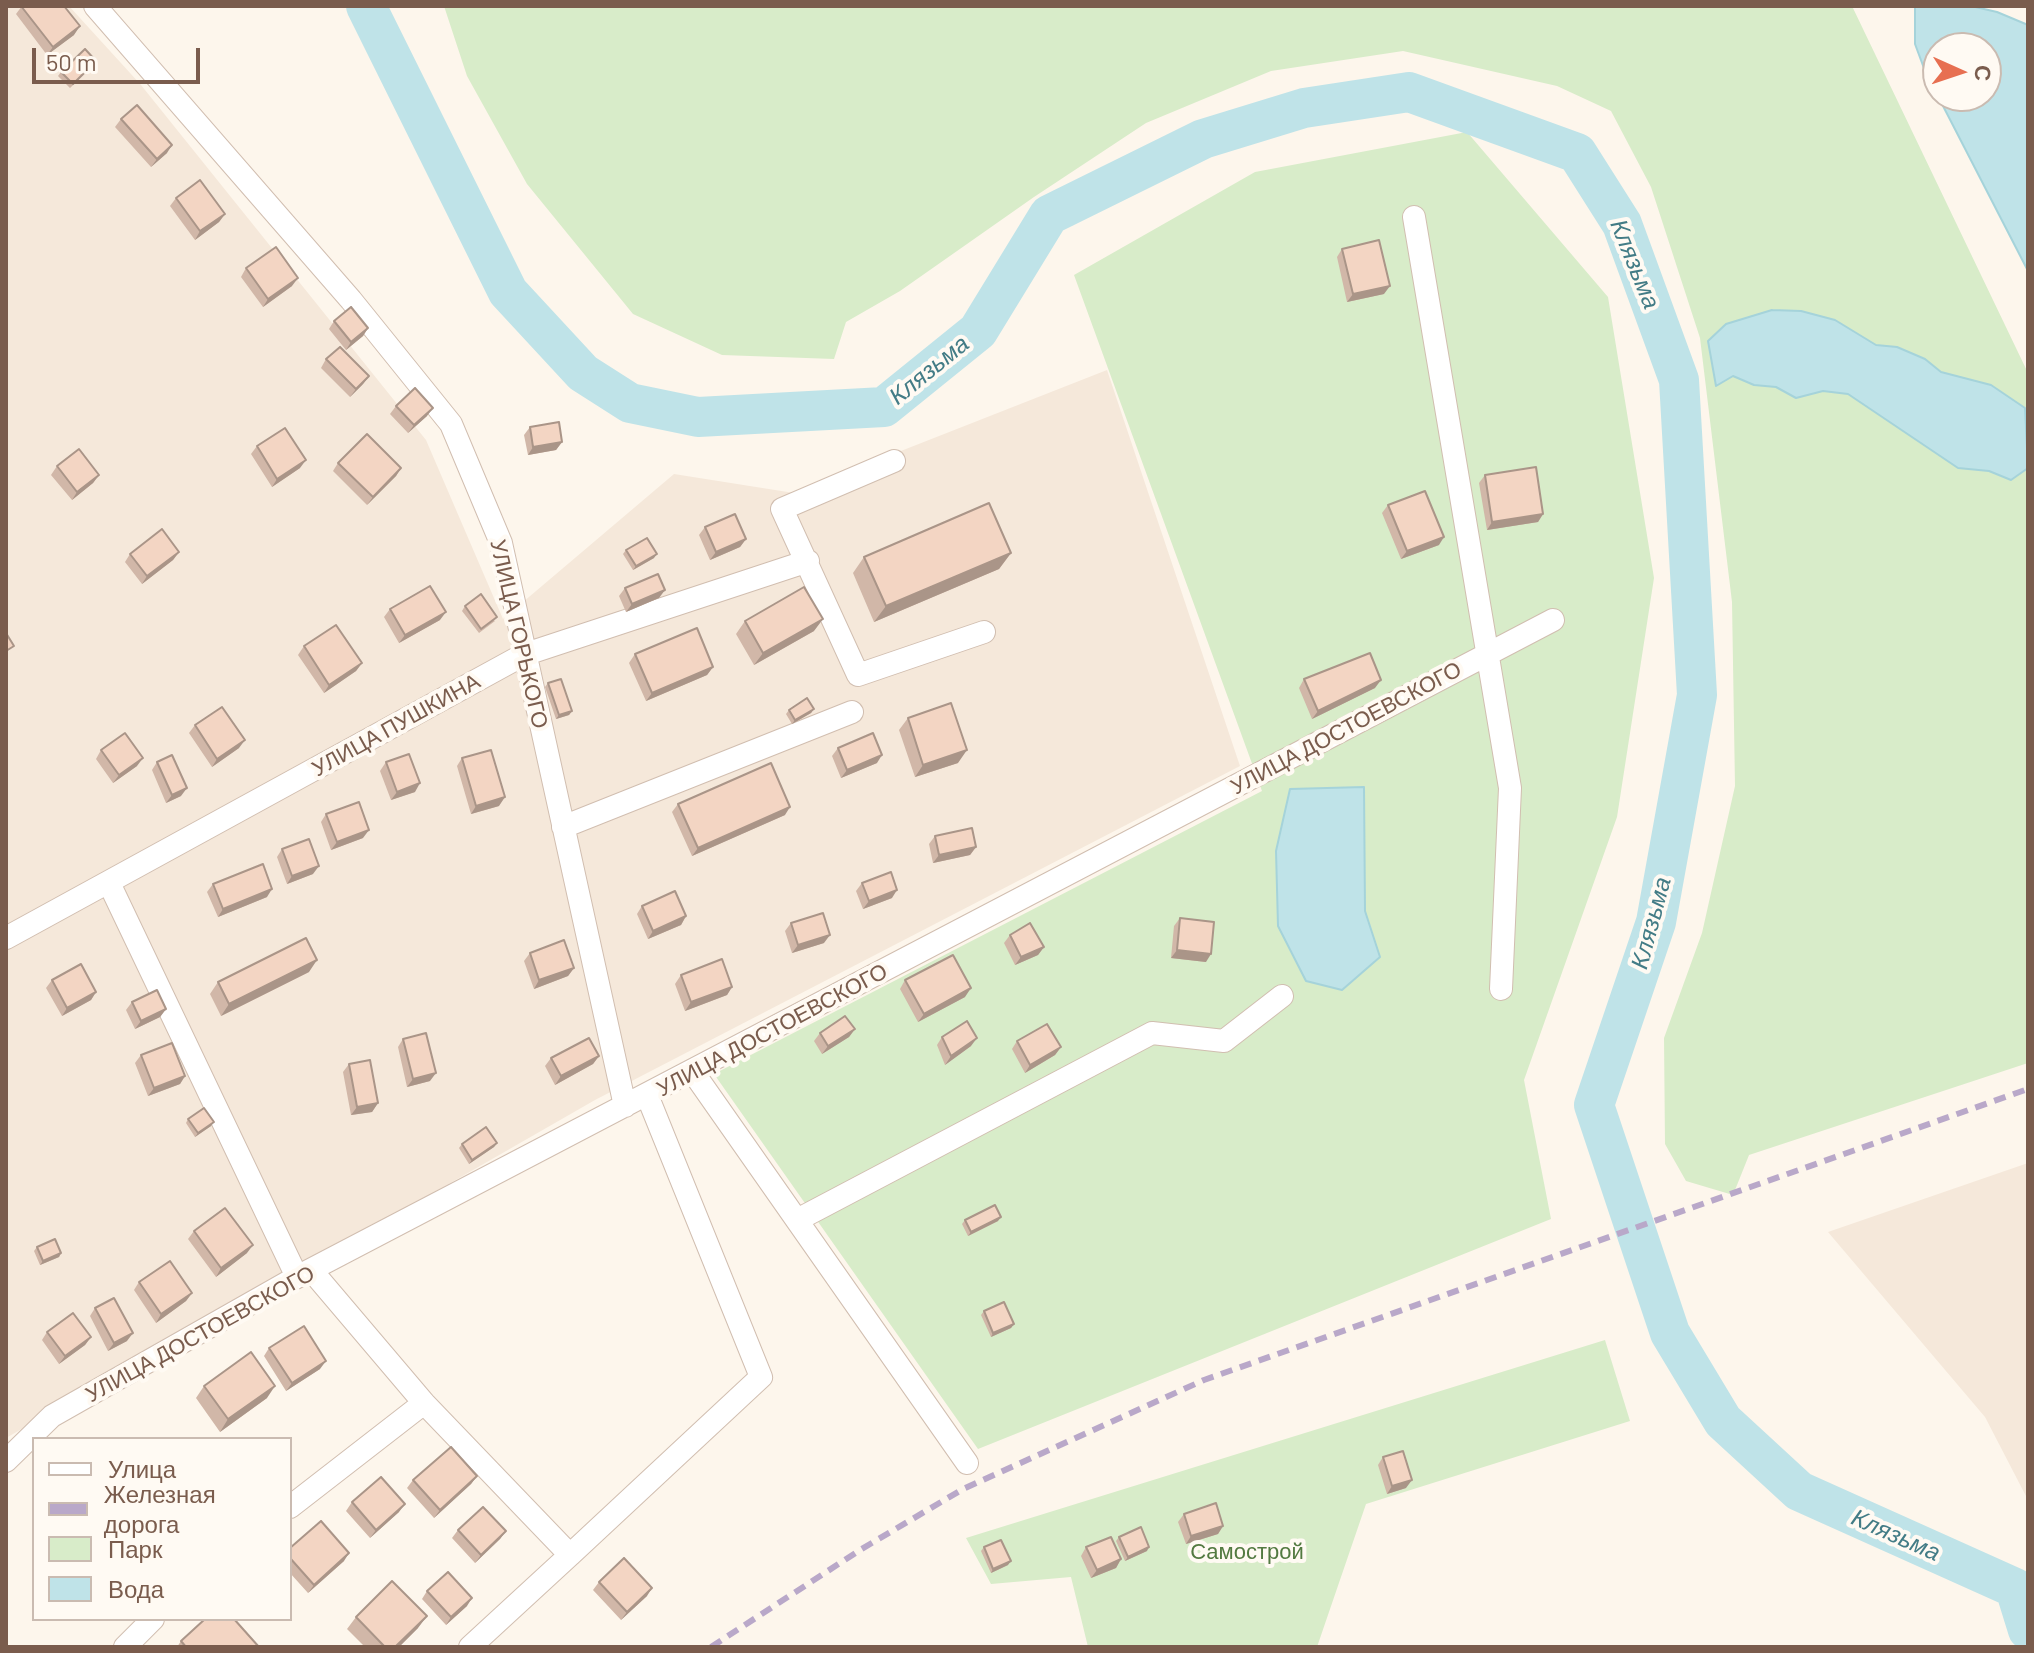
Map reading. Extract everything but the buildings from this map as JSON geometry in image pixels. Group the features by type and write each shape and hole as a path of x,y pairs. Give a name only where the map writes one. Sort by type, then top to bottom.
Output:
{"street":[{"name":"УЛИЦА ГОРЬКОГО","path":"95,6 351,300 451,424 501,543 523,655 625,1106"},
{"path":"1414,217 1510,788 1501,989"},
{"path":"894,461 782,509 858,675 984,632"},
{"name":"УЛИЦА ПУШКИНА","path":"6,938 523,655 808,561"},
{"name":"УЛИЦА ДОСТОЕВСКОГО","path":"6,1461 52,1416 304,1274 1553,620"},
{"path":"563,827 852,712"},
{"path":"109,883 304,1274 570,1555"},
{"path":"797,1220 1152,1033 1224,1041 1282,996"},
{"path":"693,1072 967,1463"},
{"path":"470,1647 761,1377 647,1095"},
{"path":"292,1505 424,1403"},
{"path":"125,1647 151,1621"}],"shaded area":[{"path":"6,6 69,6 141,85 426,440 503,619 674,474 794,493 1107,370 1240,766 595,1100 6,1438"},
{"path":"2028,1163 2028,1500 1985,1417 1828,1232"}],"green space":[{"path":"444,6 1852,6 2028,373 2028,1063 1749,1155 1733,1195 1686,1181 1665,1144 1664,1038 1702,933 1735,786 1732,602 1700,338 1651,187 1611,111 1557,86 1403,51 1271,71 1146,123 900,291 846,322 834,359 722,355 633,314 527,184 467,76"},
{"path":"1467,132 1608,297 1654,578 1617,817 1524,1080 1551,1219 978,1449 714,1074 1262,791 1074,275 1255,172"},
{"name":"Самострой","path":"1605,1340 1630,1421 1366,1504 1317,1647 1088,1647 1071,1577 991,1584 966,1538"}],"water":[{"path":"1915,6 1971,6 1997,12 2028,25 2028,271 1946,112 2002,112 2002,32 1922,32 1922,63 1915,44"},
{"path":"1772,310 1801,311 1835,320 1876,345 1897,347 1925,359 1941,372 1991,385 2025,408 2028,468 2011,480 1989,471 1958,468 1848,394 1823,391 1796,398 1776,387 1754,385 1733,376 1716,386 1708,341 1726,324"},
{"path":"1364,787 1365,911 1380,957 1342,990 1306,981 1278,926 1276,851 1290,789"}],"waterway":[{"name":"Клязьма","path":"366,6 508,292 583,373 630,403 698,417 884,407 978,331 1049,215 1203,139 1304,108 1409,92 1577,153 1622,224 1679,380 1697,695 1656,922 1594,1105 1670,1333 1723,1421 1799,1491 2015,1588 2028,1630"}],"railway":[{"path":"711,1647 860,1550 963,1489 1204,1380 2028,1089"}]}
